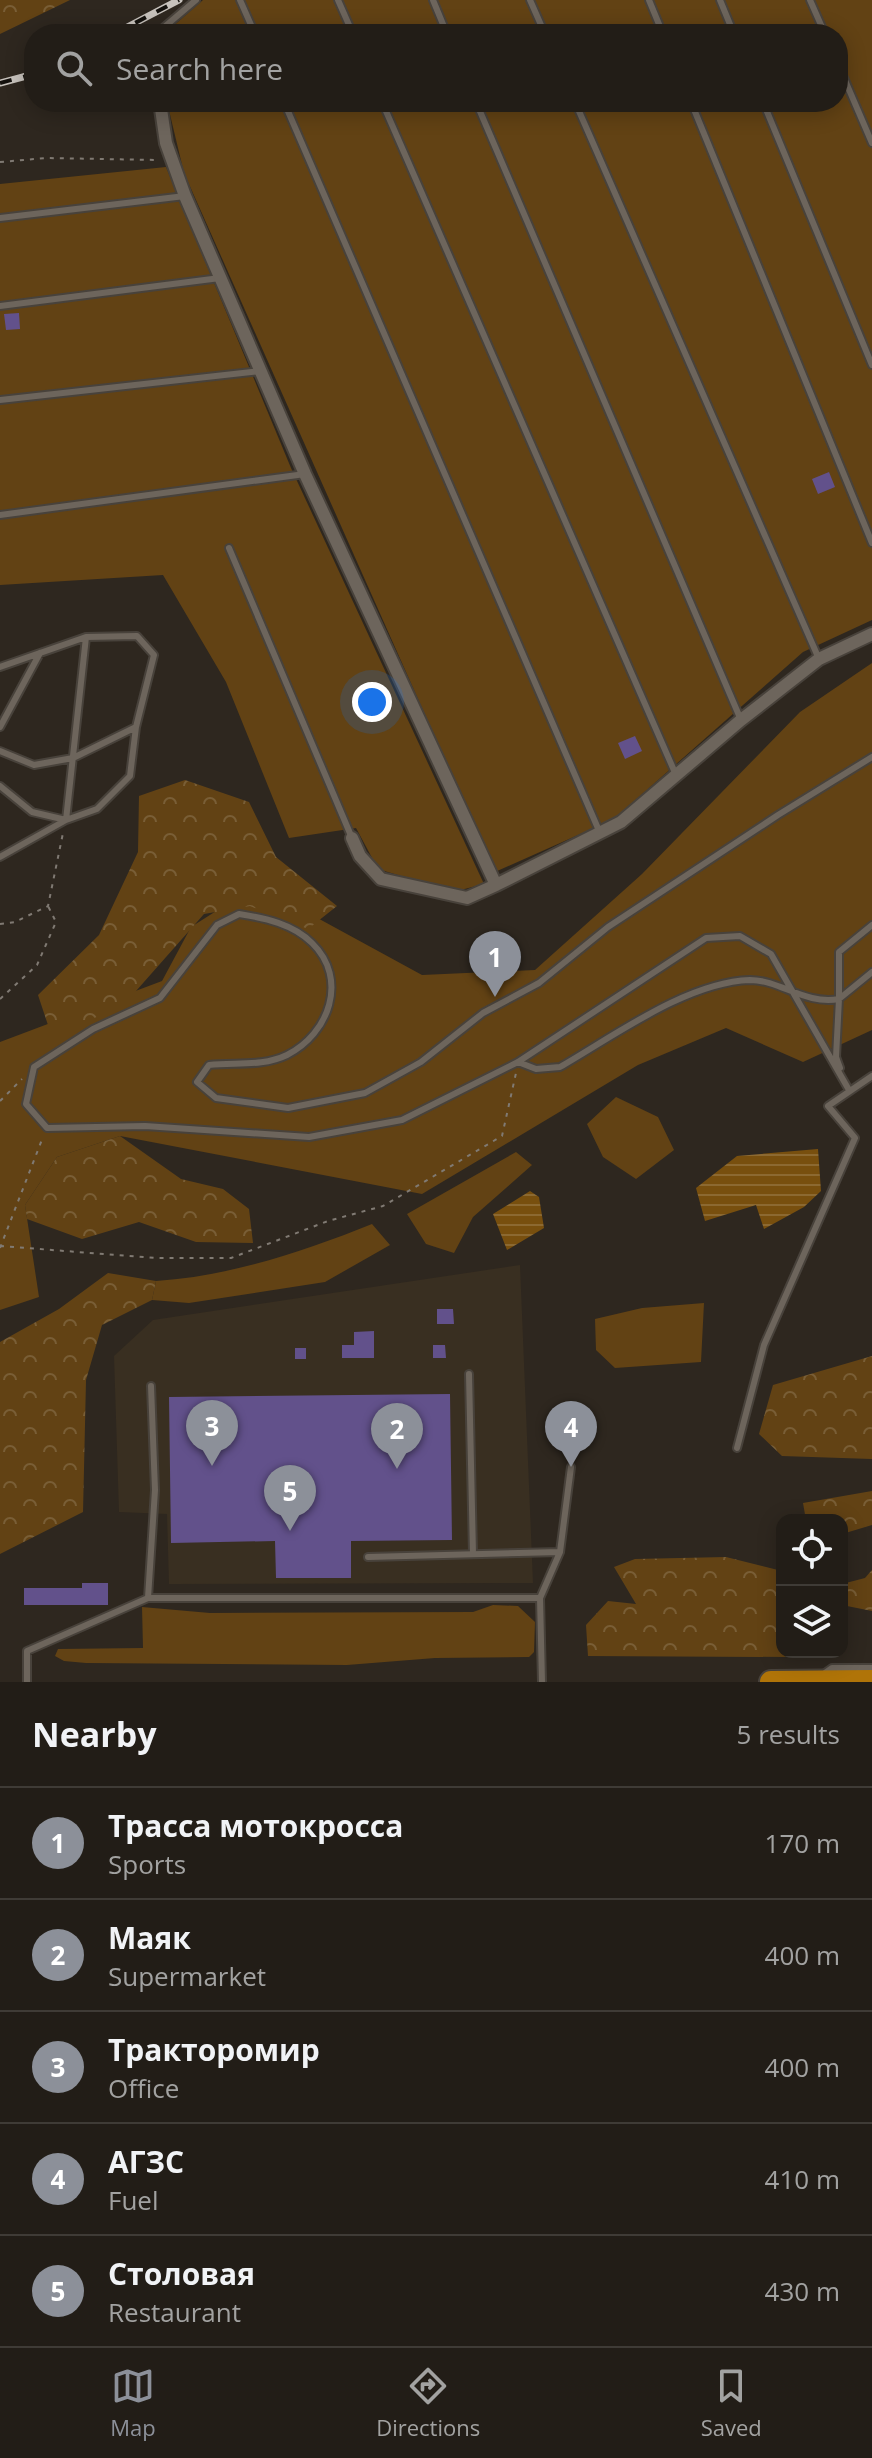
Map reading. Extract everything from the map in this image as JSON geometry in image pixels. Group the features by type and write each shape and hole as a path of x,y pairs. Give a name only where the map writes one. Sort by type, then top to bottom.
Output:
{"highway":[{"path":"771,1682 872,1681"}],"street":[{"path":"162,112 172,163 260,371 496,885"},
{"path":"352,838 360,856 381,879 467,898 621,822 741,720 819,659 872,634"}],"lane":[{"path":"168,24 196,0"},
{"path":"240,0 251,24"},
{"path":"338,0 349,24"},
{"path":"433,0 443,24"},
{"path":"530,0 541,24"},
{"path":"649,0 659,24"},
{"path":"720,0 730,24"},
{"path":"810,0 821,24"},
{"path":"848,87 872,143"},
{"path":"288,112 600,833"},
{"path":"386,112 676,775"},
{"path":"480,112 741,720"},
{"path":"579,112 819,659"},
{"path":"695,112 872,543"},
{"path":"767,112 872,365"},
{"path":"0,218 185,196"},
{"path":"0,306 220,278"},
{"path":"0,400 260,371"},
{"path":"0,515 305,474"},
{"path":"229,548 352,838"},
{"path":"0,667 86,637 137,636 154,655 136,727 130,776 97,809 66,820 0,857"},
{"path":"66,820 86,637"},
{"path":"1,724 40,653"},
{"path":"0,751 34,765 73,758 136,727"},
{"path":"849,1090 771,954 740,936 706,938 518,1062 402,1120 309,1137 145,1126 47,1128 26,1104 34,1067 93,1029 160,998 217,925 239,914 288,927 313,944 328,969 332,1005 315,1035 288,1054 261,1065 209,1065 197,1082 216,1098 288,1108 365,1093 421,1062 483,1013 539,983 608,927 872,757"},
{"path":"0,786 32,812 66,820"},
{"path":"849,1090 836,1057 839,952 872,925"},
{"path":"518,1062 536,1069 560,1067 698,990 752,980 814,1001 839,999 872,972"},
{"path":"737,1448 764,1345 855,1138 828,1106 872,1076"},
{"path":"469,1374 473,1554"},
{"path":"148,1598 155,1490 151,1386"},
{"path":"542,1682 540,1598 560,1552 571,1467"},
{"path":"368,1557 560,1552"},
{"path":"27,1682 27,1651 148,1598 540,1598"},
{"path":"815,1681 832,1668 872,1668"}],"path":[{"path":"0,162 46,158 172,163"},
{"path":"0,999 37,965 56,922 48,906 66,820"},
{"path":"0,924 15,922 48,906"},
{"path":"47,1128 0,1246 114,1255 231,1258 328,1221 383,1206 502,1136 518,1062"},
{"path":"0,1101 34,1067"}],"shaded area":[{"path":"818,1149 821,1191 804,1207 764,1229 756,1205 705,1221 696,1188 737,1156"},
{"path":"530,1191 539,1197 544,1228 507,1250 493,1214"},
{"path":"520,1265 533,1583 169,1584 167,1514 119,1512 114,1356 153,1320"}],"green space":[{"path":"0,0 70,0 0,34"},
{"path":"203,0 872,0 872,620 803,652 614,819 495,872 184,173 169,112 848,112 848,24 175,24"},
{"path":"166,167 291,468 484,884 453,892 378,869 356,828 289,838 226,682 163,575 0,585 0,184"},
{"path":"872,663 872,1030 803,1062 726,1028 638,1065 422,1194 120,1136 57,1157 25,1205 39,1297 0,1310 0,1042 162,981 191,927 257,885 422,975 535,970 642,874 800,712"},
{"path":"185,780 249,802 276,857 337,906 308,929 250,906 204,914 121,1008 51,1034 38,995 99,935 138,852 139,796"},
{"path":"616,1097 658,1117 674,1150 636,1179 603,1157 587,1124"},
{"path":"120,1136 181,1179 223,1189 249,1209 253,1243 196,1242 139,1222 82,1239 27,1219 25,1205 57,1157"},
{"path":"516,1152 532,1165 473,1217 454,1253 426,1244 407,1214"},
{"path":"372,1224 390,1245 325,1282 189,1303 152,1300 156,1281 212,1274 266,1261"},
{"path":"108,1273 156,1281 152,1300 102,1325 86,1380 83,1512 0,1554 0,1342 59,1309"},
{"path":"704,1303 701,1362 615,1368 596,1350 595,1319 642,1308"},
{"path":"872,1356 872,1459 782,1456 759,1434 773,1385"},
{"path":"872,1491 872,1525 848,1532 848,1514 805,1514 803,1503"},
{"path":"726,1557 776,1570 776,1657 588,1656 586,1625 608,1601 636,1604 614,1567 635,1559"},
{"path":"872,1570 872,1611 848,1606 848,1582 865,1578"},
{"path":"493,1605 518,1606 535,1622 534,1652 529,1657 435,1658 347,1665 86,1663 64,1661 55,1656 58,1649 143,1648 142,1607 210,1613 473,1612"}],"building":[{"path":"19,313 20,329 6,330 4,314"},
{"path":"829,472 835,487 818,494 812,479"},
{"path":"635,736 642,751 625,759 618,743"},
{"path":"437,1309 453,1309 454,1324 437,1324"},
{"path":"374,1331 374,1358 342,1358 342,1345 354,1345 354,1332"},
{"path":"433,1345 445,1345 446,1358 433,1358"},
{"path":"295,1348 306,1348 306,1359 295,1359"},
{"path":"450,1394 452,1540 351,1541 351,1578 276,1578 275,1541 171,1543 169,1397"},
{"path":"82,1583 108,1583 108,1605 24,1605 24,1588 82,1588"}],"railway":[{"path":"133,24 179,0"},
{"path":"0,83 24,77"}],"place":[{"name":"Трасса мотокросса","path":"495,997"},
{"name":"Тракторомир","path":"212,1466"},
{"name":"АГЗС","path":"571,1467"},
{"name":"Маяк","path":"397,1469"},
{"name":"Столовая","path":"290,1531"}]}
